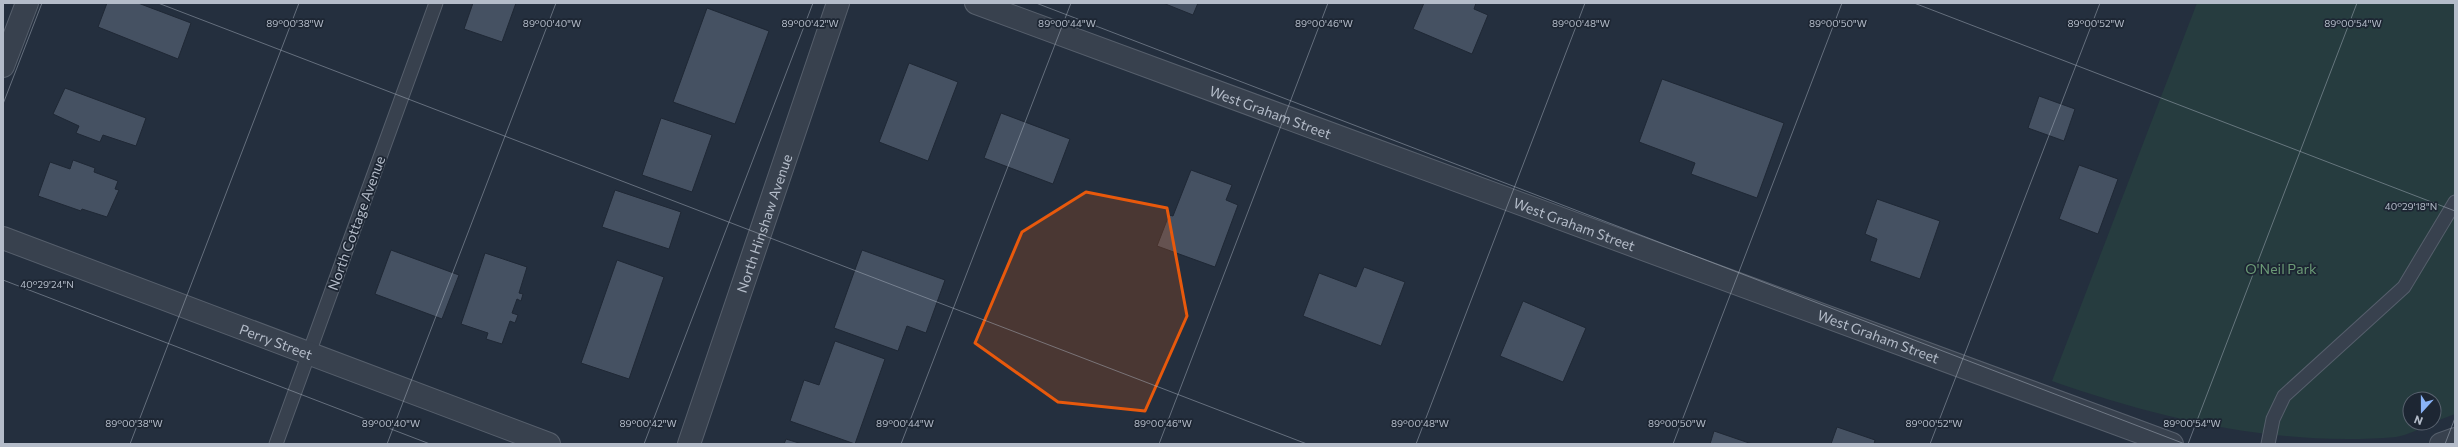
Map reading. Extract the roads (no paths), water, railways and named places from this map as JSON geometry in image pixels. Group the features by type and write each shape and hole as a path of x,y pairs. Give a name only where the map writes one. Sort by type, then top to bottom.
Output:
{"street":[{"path":"3,66 27,3"},
{"name":"North Hinshaw Avenue","path":"689,444 838,3"},
{"name":"West Graham Street","path":"976,3 2172,444"},
{"name":"Perry Street","path":"3,238 549,444"},
{"path":"2441,444 2455,439"}],"lane":[{"name":"North Cottage Avenue","path":"276,444 436,3"},
{"path":"2268,444 2273,419 2284,396 2404,287 2455,202"}],"park label":[{"name":"O'Neil Park","path":"2281,268"}]}
